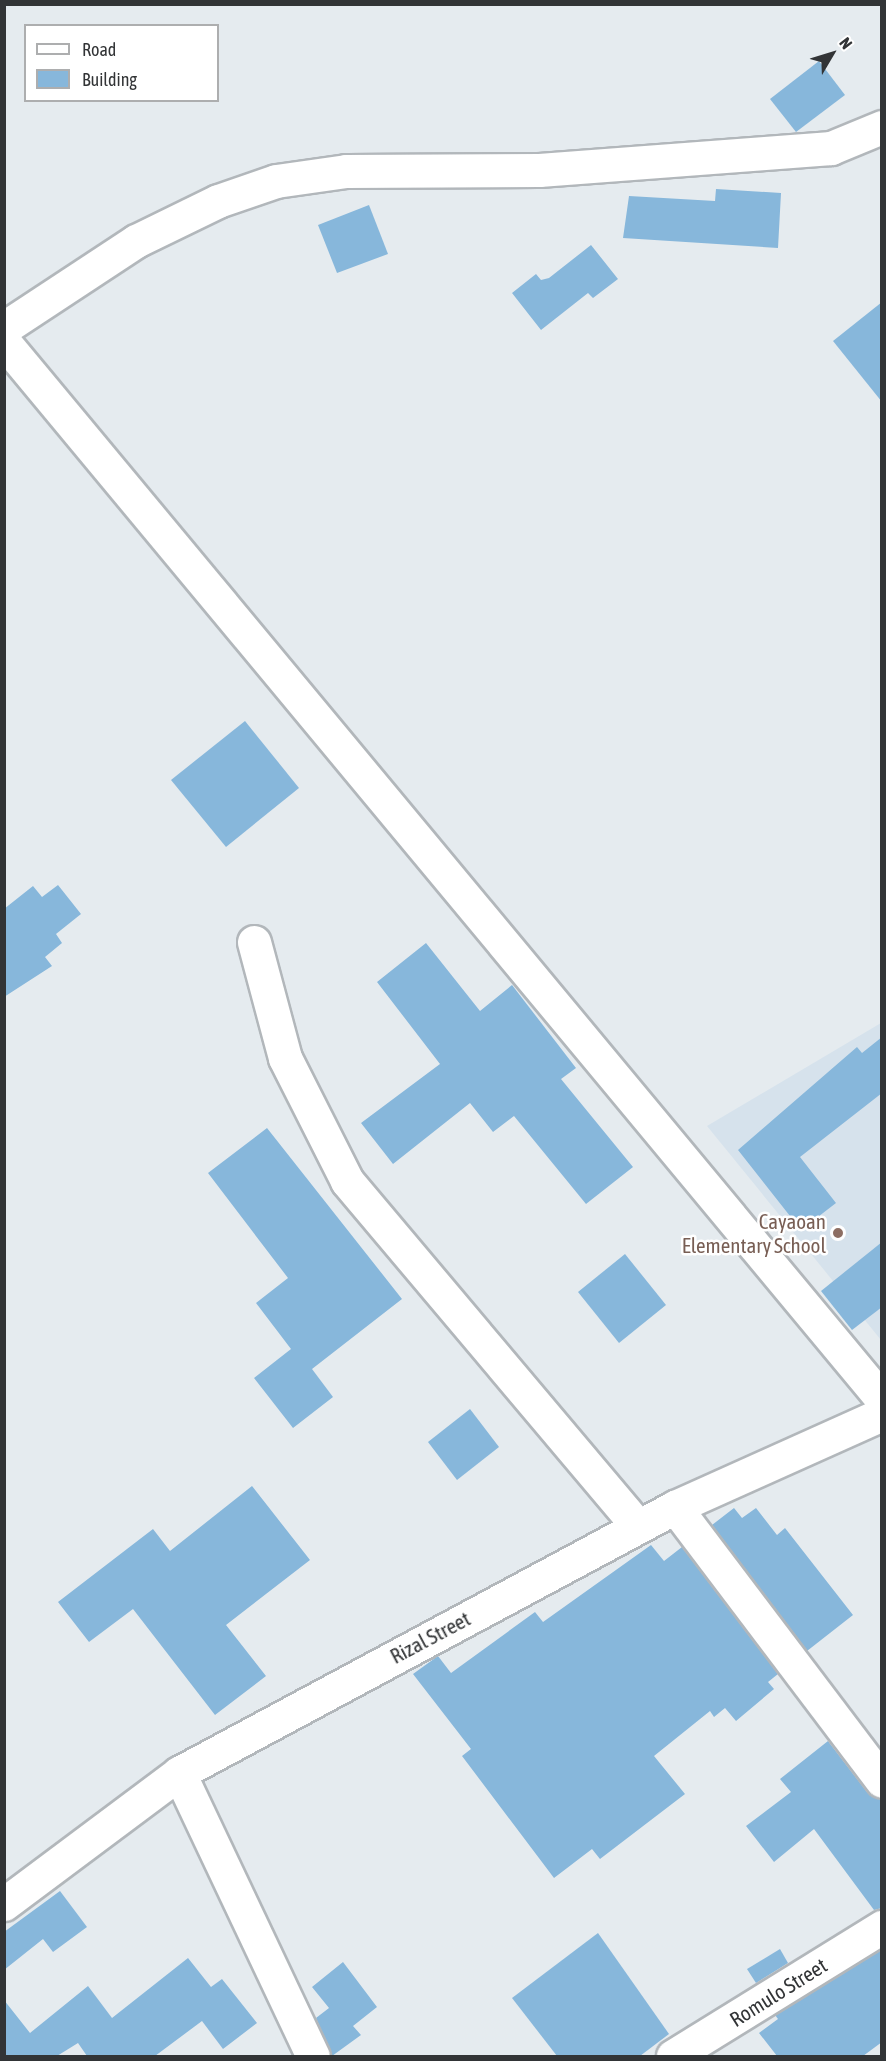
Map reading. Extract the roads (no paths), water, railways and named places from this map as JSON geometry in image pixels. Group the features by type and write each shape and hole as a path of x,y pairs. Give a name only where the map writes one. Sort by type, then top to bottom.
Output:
{"street":[{"path":"4,328 136,241 218,201 276,181 346,171 539,170 831,148 882,127"},
{"path":"4,342 882,1399"},
{"path":"254,942 285,1058 347,1181 638,1527"},
{"name":"Rizal Street","path":"4,1904 179,1773 675,1507 882,1414"},
{"path":"675,1507 882,1780"},
{"path":"179,1773 313,2056"},
{"name":"Romulo Street","path":"673,2056 882,1927"}],"place":[{"name":"Cayaoan Elementary School","path":"838,1233"}]}
